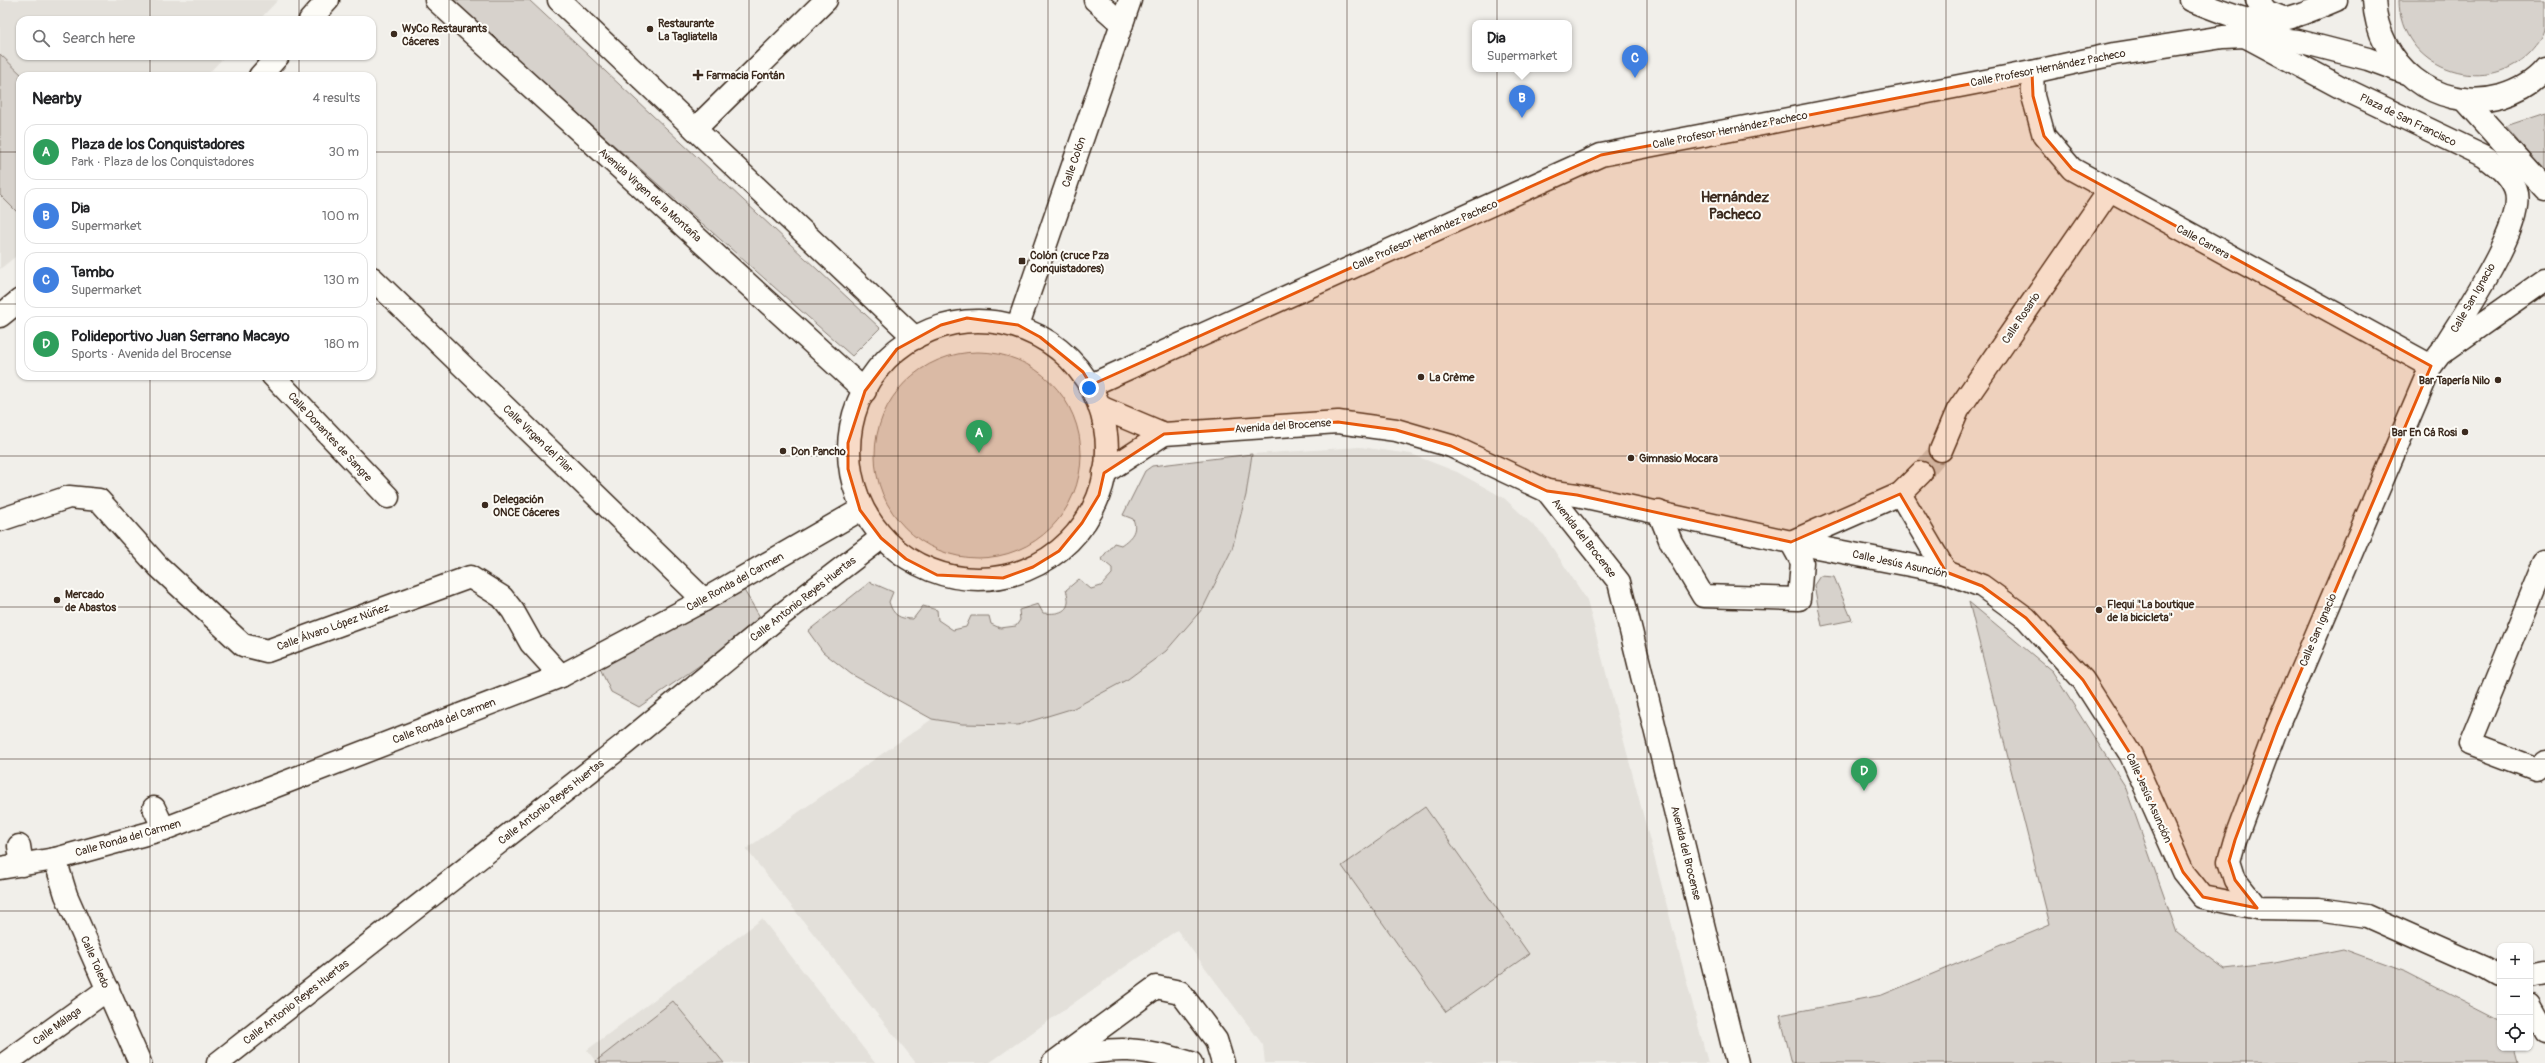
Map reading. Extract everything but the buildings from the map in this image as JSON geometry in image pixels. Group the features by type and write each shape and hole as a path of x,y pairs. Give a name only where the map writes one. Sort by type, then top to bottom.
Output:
{"street":[{"path":"314,16 328,0"},
{"name":"Avenida Virgen de la Montaña","path":"436,0 865,391"},
{"path":"559,0 915,338"},
{"path":"695,129 826,0"},
{"path":"1095,0 1122,24"},
{"name":"Calle Colón","path":"1018,325 1130,0"},
{"path":"2191,0 2224,13 2265,22 2310,11 2336,0"},
{"path":"2257,0 2267,12 2283,18"},
{"path":"2374,0 2378,28 2384,45 2406,73 2433,91 2464,99 2492,98 2506,94 2531,82 2545,69"},
{"name":"Calle Profesor Hernández Pacheco","path":"1091,385 1601,155 2032,72 2114,54 2245,36 2298,40 2334,49 2406,73"},
{"name":"Plaza de San Francisco","path":"2245,36 2342,88 2484,156 2498,166 2515,189 2516,210 2506,242"},
{"path":"264,72 274,60"},
{"name":"Calle Carrera","path":"2032,72 2032,96 2044,136 2072,170 2109,191 2436,360"},
{"path":"2464,99 2545,189"},
{"name":"Calle Rosario","path":"1941,450 1958,410 2109,191"},
{"name":"Calle San Ignacio","path":"2256,908 2235,880 2229,861 2234,840 2277,727 2436,360 2506,242"},
{"name":"Calle San Ignacio","path":"2436,360 2545,280"},
{"name":"Calle Virgen del Pilar","path":"376,282 704,600"},
{"path":"0,316 16,303"},
{"path":"967,318 1018,325 1040,337 1062,354 1083,372 1091,385 1100,407 1106,436 1104,473 1099,495 1082,523 1059,551 1033,567 1003,578 970,579 937,575 906,559 881,538 860,510 848,470 848,443 865,391 897,349 915,338 941,325 967,318"},
{"name":"Calle Donantes de Sangre","path":"277,380 388,497"},
{"name":"Avenida del Brocense","path":"1100,407 1164,434 1338,422 1396,430 1451,446 1547,491 1619,582 1737,1063"},
{"name":"Avenida del Brocense","path":"1104,473 1164,434"},
{"path":"1658,512 1671,542 1703,596 1799,599 1802,562 1791,542 1900,494 1921,473"},
{"name":"Calle Jesús Asunción","path":"1547,491 1577,495 1791,542 1946,572 1982,586 2026,618 2083,680 2131,755 2183,872 2203,897 2256,908 2319,909 2367,916 2495,972"},
{"path":"1900,494 1946,572"},
{"name":"Calle Álvaro López Núñez","path":"0,520 69,497 99,500 158,566 243,645 267,651 470,577 502,597 513,611 531,643 561,676"},
{"name":"Calle Ronda del Carmen","path":"0,868 21,856 55,859 164,829 561,676 704,600 860,510"},
{"name":"Calle Antonio Reyes Huertas","path":"218,1063 622,746 781,615 881,538"},
{"path":"2545,562 2470,744 2536,769 2545,761"},
{"path":"154,808 164,829"},
{"name":"Calle Toledo","path":"55,859 66,895 140,1063"},
{"path":"2533,974 2545,972"},
{"path":"1053,1063 1156,988 1180,992 1216,1040 1223,1063"},
{"name":"Calle Málaga","path":"6,1063 108,989"},
{"path":"2533,1009 2545,1031"},
{"path":"1053,1063 1087,1053 1117,1049 1148,1050 1191,1063"}],"highlighted area":[{"path":"2032,72 2033,96 2044,136 2072,169 2431,366 2277,727 2235,840 2229,861 2235,880 2257,908 2203,897 2183,872 2131,755 2083,680 2026,618 1982,586 1946,572 1900,494 1791,542 1577,495 1547,491 1451,446 1396,430 1338,422 1164,434 1104,473 1099,495 1082,523 1059,551 1033,567 1003,578 937,575 906,559 881,538 860,510 848,469 848,443 865,391 897,349 941,325 967,318 1018,325 1040,337 1083,372 1091,385 1601,155"}],"shaded area":[{"path":"0,0 278,0 263,16 16,16 16,60 221,60 210,72 16,72 16,256 0,269"},
{"path":"450,0 529,0 880,328 852,356"},
{"path":"2399,0 2545,0 2545,30 2541,40 2530,53 2511,67 2490,74 2468,74 2447,69 2428,59 2413,43 2403,24"},
{"path":"0,54 19,72 16,72 16,211 0,195"},
{"path":"2545,113 2545,172 2506,126"},
{"path":"968,352 988,352 1008,356 1027,364 1051,382 1069,406 1077,425 1081,445 1081,465 1077,485 1069,504 1051,528 1027,546 1008,554 988,558 968,558 948,554 929,546 913,535 898,520 887,504 879,485 875,465 875,445 879,425 887,406 898,390 913,375 929,364 948,356"},
{"path":"1360,447 1411,454 1457,472 1504,498 1544,535 1587,600 1708,1063 1265,1063 1263,1045 1177,930 989,1063 916,1063 746,849 932,719 962,724 1074,708 1128,679 1166,651 1203,608 1232,549 1246,495 1252,454"},
{"path":"1252,454 1246,495 1232,549 1203,608 1166,651 1128,679 1074,708 1018,725 962,724 932,719 851,674 823,652 808,631 870,582 893,592 889,602 892,610 900,617 913,619 923,606 937,610 938,620 953,630 966,627 971,616 989,616 991,624 1000,628 1016,626 1020,620 1019,610 1038,604 1043,613 1060,612 1067,607 1068,597 1066,590 1079,579 1091,589 1101,586 1112,574 1112,568 1101,559 1114,543 1121,545 1133,534 1135,527 1133,519 1123,515 1145,471 1152,466"},
{"path":"1820,576 1834,577 1852,620 1822,626 1814,585"},
{"path":"742,587 763,622 639,707 611,692 597,662"},
{"path":"1969,602 2052,671 2125,786 2177,933 2225,969 2275,963 2343,949 2406,972 2497,1018 2497,1051 2516,1051 2519,1063 1792,1063 1780,1015 1882,995 2050,925"},
{"path":"1425,807 1529,954 1446,1012 1342,866"},
{"path":"762,919 875,1063 597,1063 587,1050"},
{"path":"673,1001 724,1063 597,1063 596,1061"}],"tunnel":[{"path":"1921,473 1941,450"}],"place":[{"name":"Restaurante La Tagliatella","path":"650,29"},
{"name":"WyCo Restaurants Cáceres","path":"394,34"},
{"name":"Farmacia Fontán","path":"698,75"},
{"name":"Tambo","path":"1635,78"},
{"name":"Dia","path":"1522,118"},
{"name":"Colón (cruce Pza Conquistadores)","path":"1022,261"},
{"name":"La Crème","path":"1421,377"},
{"name":"Bar Tapería Nilo","path":"2498,380"},
{"name":"Bar En Cá Rosi","path":"2465,432"},
{"name":"Don Pancho","path":"783,451"},
{"name":"Plaza de los Conquistadores","path":"979,453"},
{"name":"Gimnasio Mocara","path":"1631,458"},
{"name":"Delegación ONCE Cáceres","path":"485,505"},
{"name":"Mercado de Abastos","path":"57,600"},
{"name":"Flequi \"La boutique de la bicicleta\"","path":"2099,610"},
{"name":"Polideportivo Juan Serrano Macayo","path":"1864,791"}],"district":[{"name":"Hernández Pacheco","path":"1735,206"}]}
